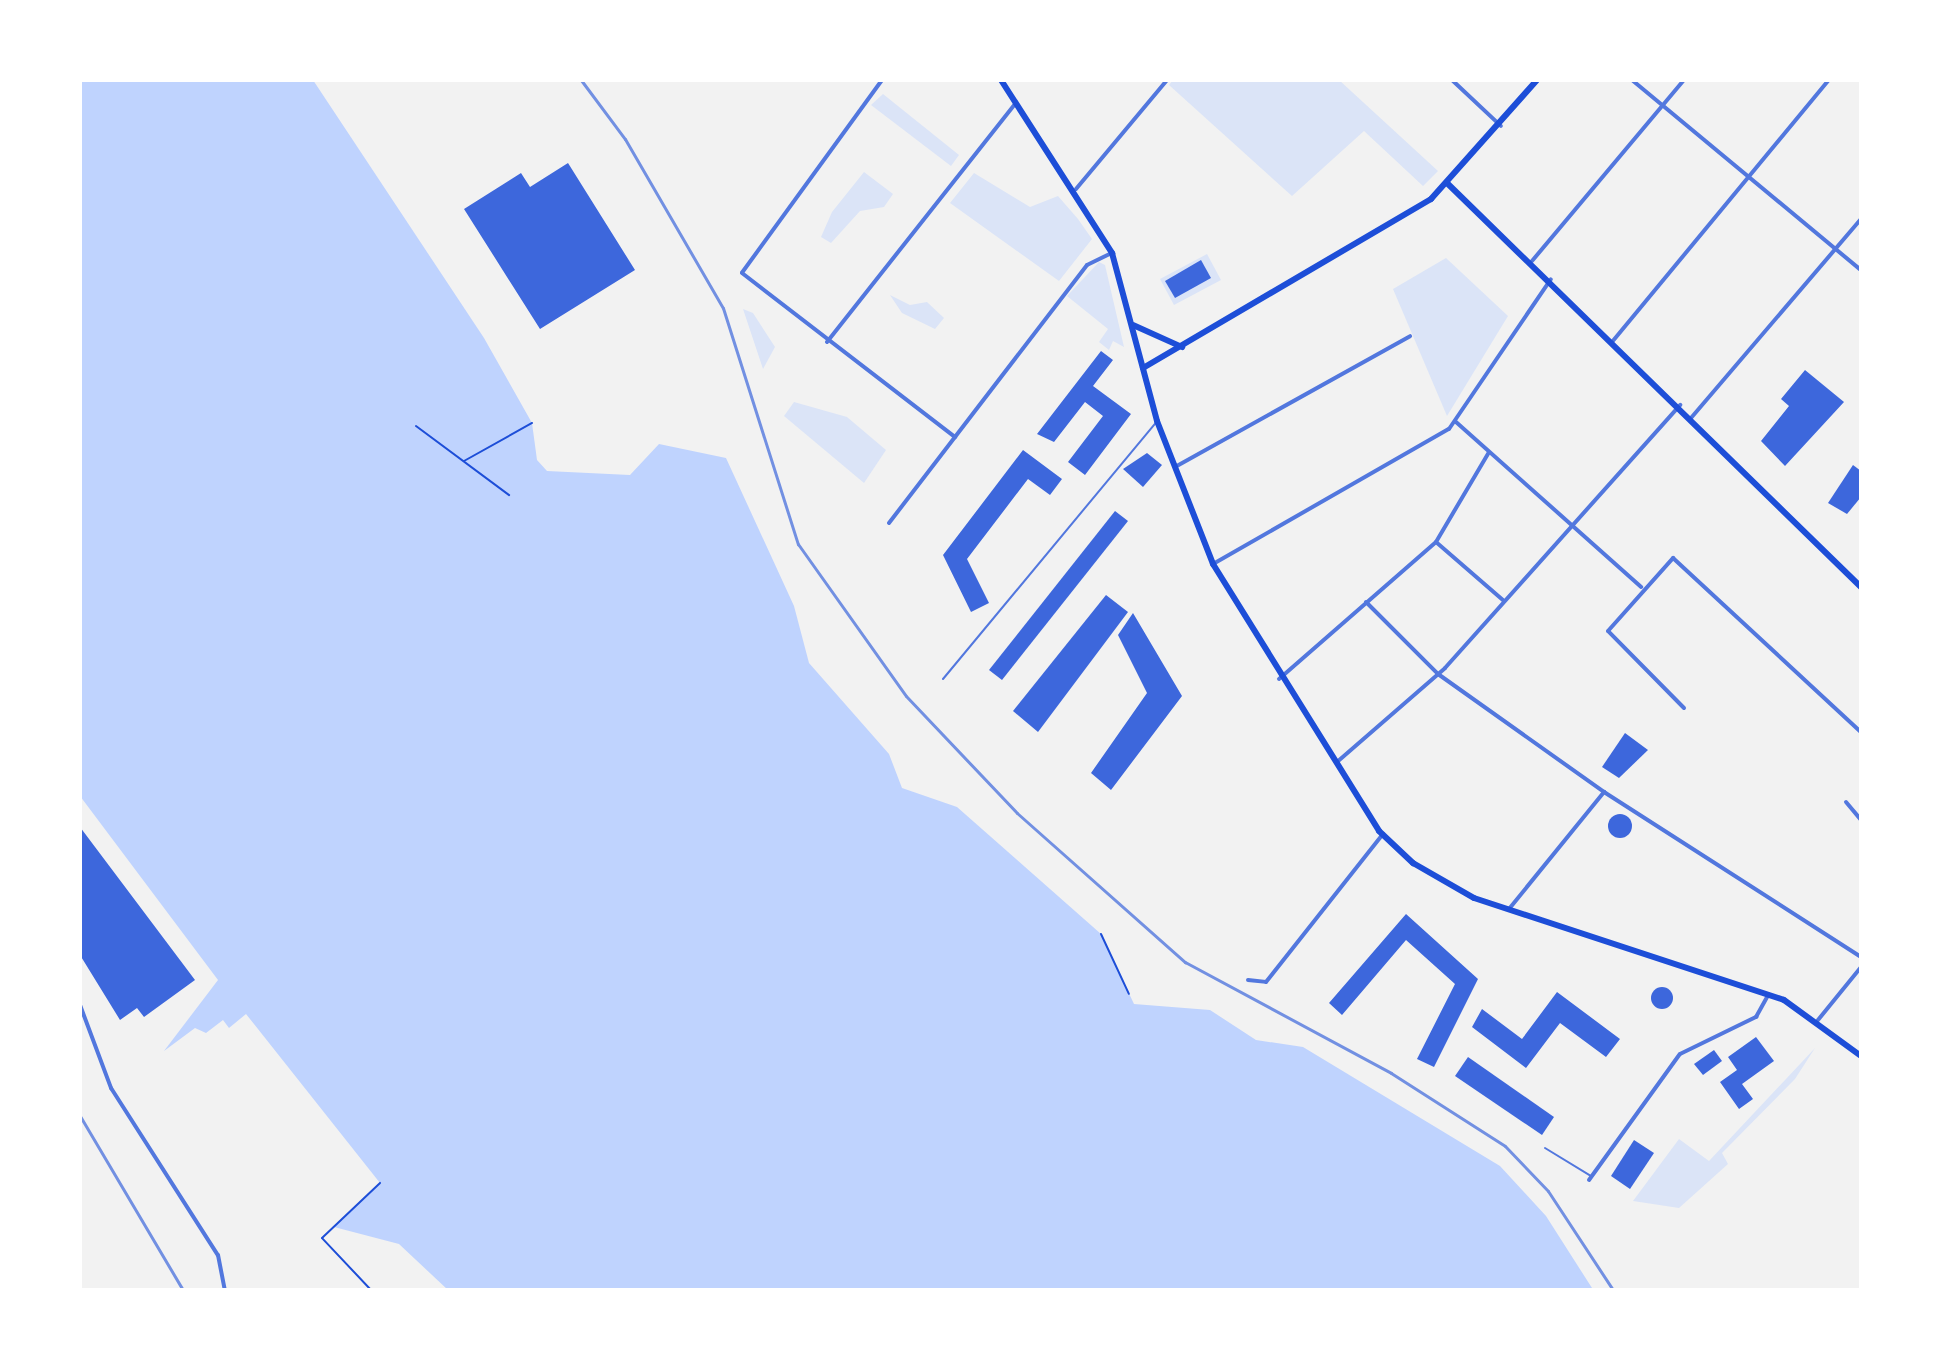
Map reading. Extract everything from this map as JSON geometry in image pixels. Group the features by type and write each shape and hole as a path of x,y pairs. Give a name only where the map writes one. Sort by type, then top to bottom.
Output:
{"main road":[{"path":"1001,80 1076,189 1112,253 1157,421 1213,564 1279,679 1383,834 1441,882 1508,911 1769,994 1818,1020 1861,1056"},
{"path":"1143,368 1186,348 1405,217 1448,184 1501,126 1537,80"},
{"path":"1448,184 1551,279 1861,587"},
{"path":"1133,325 1186,348"}],"street":[{"path":"882,80 742,273 827,342 955,437"},
{"path":"1076,189 1167,80"},
{"path":"1452,80 1501,126"},
{"path":"1632,80 1861,270"},
{"path":"1532,261 1684,80"},
{"path":"1612,342 1829,80"},
{"path":"827,342 1015,104"},
{"path":"1691,418 1861,219"},
{"path":"889,523 1087,265 1112,253"},
{"path":"1213,564 1456,422 1551,279"},
{"path":"1173,468 1410,336"},
{"path":"1337,762 1438,674 1680,405"},
{"path":"1456,422 1641,587"},
{"path":"1279,679 1436,542 1489,452"},
{"path":"1436,542 1504,602"},
{"path":"1684,708 1612,640 1612,623 1641,587 1673,558 1861,732"},
{"path":"1366,602 1438,674 1604,792 1861,957"},
{"path":"1508,911 1604,792"},
{"path":"1846,802 1861,820"},
{"path":"1248,980 1266,982 1383,834"},
{"path":"1818,1020 1861,967"},
{"path":"1590,1178 1680,1054 1756,1017 1769,994"},
{"path":"80,1005 111,1088 218,1255 225,1290"}],"lane":[{"path":"943,679 1157,421"},
{"path":"1545,1148 1590,1178"}],"path":[{"path":"463,461 532,423"},
{"path":"416,426 509,495"},
{"path":"1101,934 1129,994"},
{"path":"371,1290 322,1238 380,1183"}],"shaded area":[{"path":"1173,80 1339,80 1438,171 1423,186 1364,131 1292,196 1169,85"},
{"path":"883,94 959,155 951,166 871,105"},
{"path":"864,172 893,194 884,207 860,211 831,243 821,237 832,212"},
{"path":"974,173 1030,207 1058,196 1078,219 1092,239 1059,281 950,203"},
{"path":"1207,254 1221,280 1174,305 1160,279"},
{"path":"1446,258 1508,316 1447,416 1393,289"},
{"path":"1099,262 1105,265 1124,347 1113,341 1109,350 1099,342 1108,329 1067,296"},
{"path":"890,295 910,305 927,302 944,318 935,329 902,313"},
{"path":"743,309 753,313 775,347 763,369"},
{"path":"794,402 847,417 886,450 864,483 784,416"},
{"path":"1815,1048 1795,1079 1722,1153 1728,1164 1679,1208 1633,1201 1679,1139 1709,1161"}],"water":[{"path":"80,80 313,80 484,338 532,423 537,460 547,471 630,475 659,444 726,458 794,606 809,663 889,754 902,788 957,807 1101,934 1134,1004 1210,1010 1256,1040 1303,1047 1500,1166 1546,1216 1592,1288 448,1290 399,1244 334,1227 380,1183 246,1014 229,1028 223,1020 206,1033 195,1028 164,1051 218,980 80,796"}],"building":[{"path":"568,163 635,270 540,329 464,209 521,173 530,187"},
{"path":"1201,260 1211,278 1175,298 1165,281"},
{"path":"1101,351 1113,360 1093,386 1131,414 1085,475 1068,462 1103,416 1085,402 1054,442 1037,434"},
{"path":"1805,370 1844,402 1785,466 1761,441 1789,406 1781,399"},
{"path":"1023,450 1062,479 1050,495 1028,479 967,559 989,603 971,612 943,555"},
{"path":"1147,453 1162,465 1143,487 1123,469"},
{"path":"1853,465 1861,471 1861,497 1847,514 1828,503"},
{"path":"1115,511 1128,521 1002,680 989,670"},
{"path":"1106,595 1128,612 1038,732 1013,711"},
{"path":"1133,613 1182,696 1111,790 1091,773 1147,693 1118,635"},
{"path":"1625,733 1648,750 1619,778 1602,767"},
{"path":"1620,814 1628,818 1632,826 1628,834 1620,838 1612,834 1608,826 1612,818"},
{"path":"80,827 195,980 144,1017 137,1008 120,1020 80,955"},
{"path":"1406,914 1478,979 1434,1067 1417,1059 1455,984 1406,940 1342,1015 1329,1003"},
{"path":"1658,987 1666,987 1673,998 1666,1009 1658,1009 1651,1002 1651,994"},
{"path":"1557,992 1620,1039 1606,1057 1560,1023 1526,1068 1472,1027 1482,1009 1522,1039"},
{"path":"1756,1037 1774,1061 1742,1084 1753,1099 1739,1109 1720,1082 1737,1070 1728,1057"},
{"path":"1714,1050 1722,1061 1703,1075 1694,1064"},
{"path":"1468,1057 1554,1117 1542,1135 1455,1076"},
{"path":"1634,1140 1654,1153 1630,1189 1611,1176"}],"railway":[{"path":"581,80 625,139 723,308 798,544 906,696 1017,813 1185,962 1391,1073 1505,1146 1548,1191 1613,1290"},
{"path":"80,1116 183,1290"}]}
